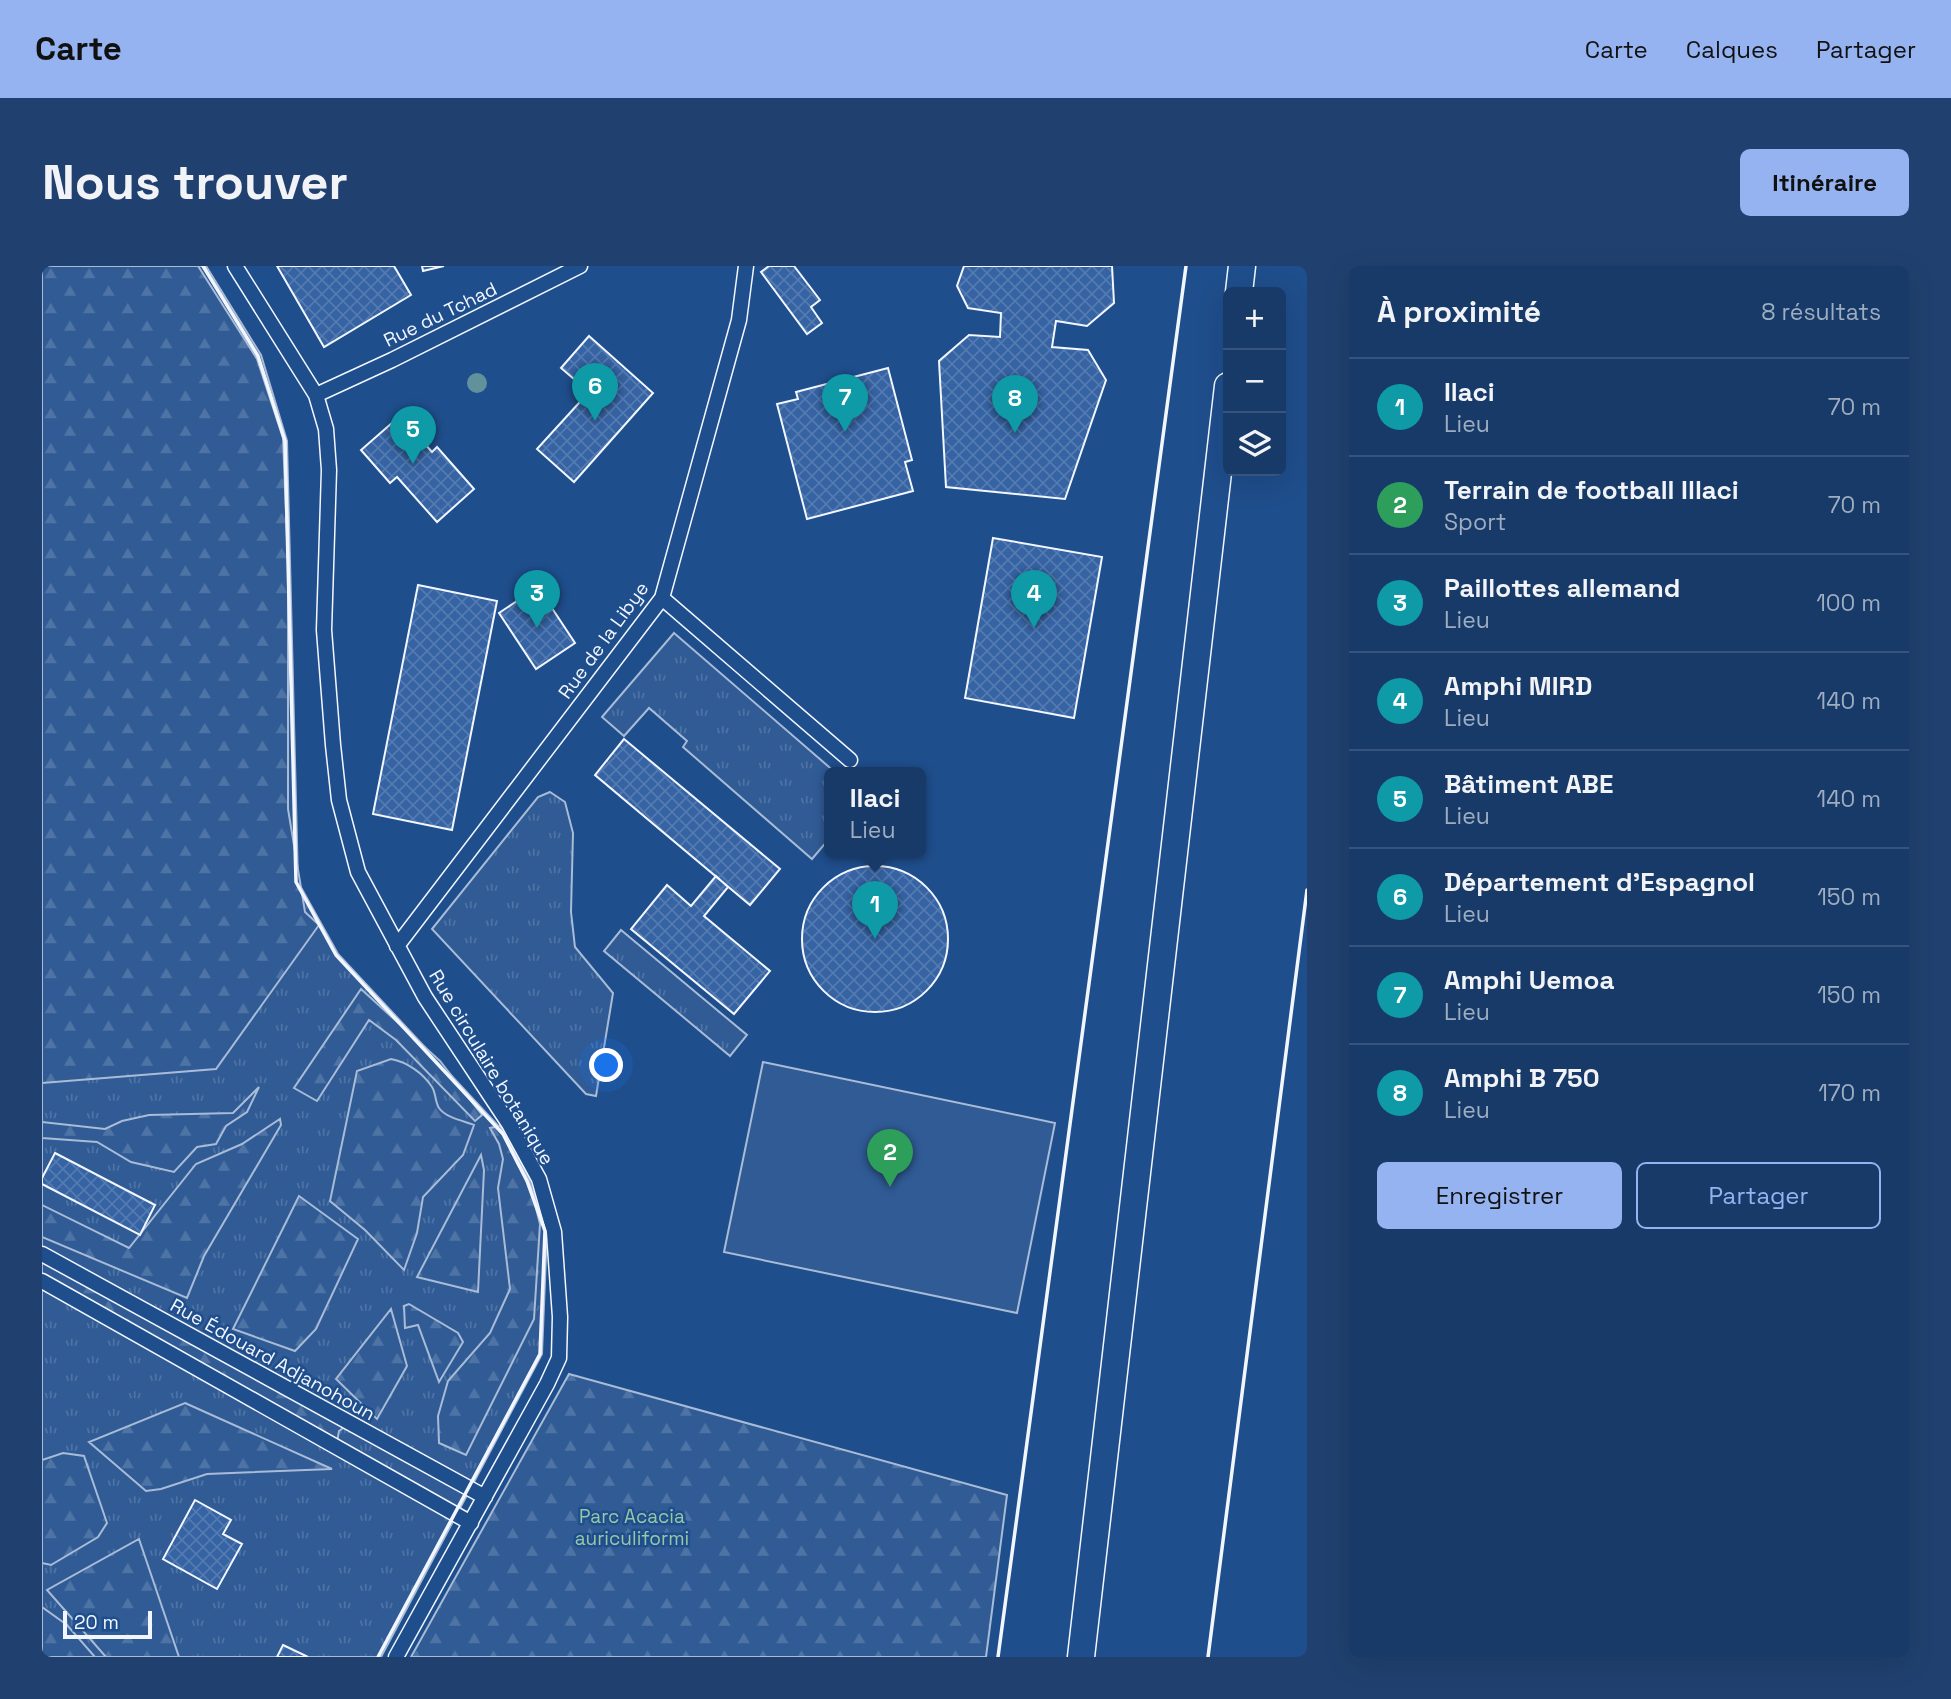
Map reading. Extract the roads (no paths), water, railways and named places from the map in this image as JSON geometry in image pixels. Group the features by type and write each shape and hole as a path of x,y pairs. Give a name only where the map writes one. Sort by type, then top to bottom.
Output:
{"street":[{"path":"1240,287 1242,266"},
{"path":"1081,1657 1225,413"}],"lane":[{"name":"Rue circulaire botanique","path":"235,266 316,395 326,429 329,470 324,630 332,745 339,800 358,872 425,997 509,1124 539,1180 554,1232 560,1317 559,1358 396,1657"},
{"name":"Rue du Tchad","path":"316,395 580,266"},
{"name":"Rue de la Libye","path":"397,946 662,597 739,320 746,266"},
{"path":"662,597 850,760"},
{"name":"Rue Édouard Adjanohoun","path":"42,1254 485,1497"},
{"path":"42,1281 471,1523"}],"place":[{"name":"Département d'Espagnol","path":"595,421"},
{"name":"Amphi Uemoa","path":"845,432"},
{"name":"Amphi B 750","path":"1015,433"},
{"name":"Bâtiment ABE","path":"413,464"},
{"name":"Paillottes allemand","path":"537,628"},
{"name":"Amphi MIRD","path":"1034,628"},
{"name":"Ilaci","path":"875,939"},
{"name":"Terrain de football Illaci","path":"890,1187"}],"park label":[{"name":"Parc Acacia auriculiformi","path":"632,1527"}]}
